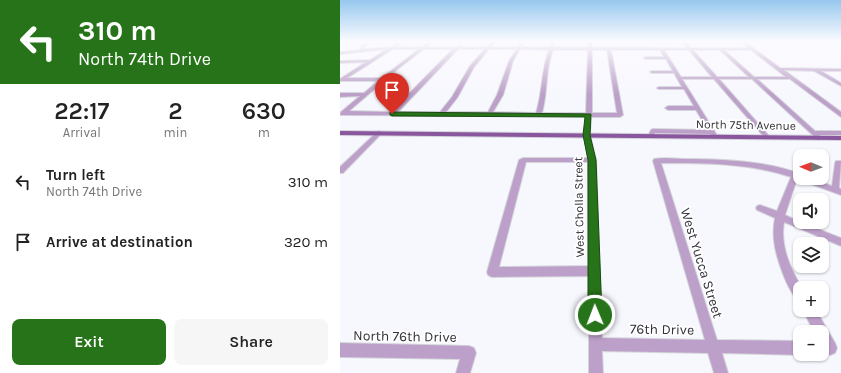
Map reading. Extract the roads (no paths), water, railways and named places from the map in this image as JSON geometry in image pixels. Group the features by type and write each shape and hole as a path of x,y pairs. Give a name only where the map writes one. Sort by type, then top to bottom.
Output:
{"main road":[{"name":"North 75th Avenue","path":"340,133 651,136 713,134 767,137 817,135 841,138"}],"street":[{"path":"375,58 341,80 384,79"},
{"path":"342,114 411,58"},
{"path":"392,114 409,99 435,67 445,58"},
{"path":"441,114 454,98 472,67 479,58"},
{"path":"489,115 500,95 513,58"},
{"path":"538,115 543,99 548,58"},
{"name":"West Cholla Street","path":"590,58 589,115 587,135 592,160 596,373"},
{"path":"342,114 620,115 611,58"},
{"path":"667,58 713,134"},
{"path":"699,58 767,137"},
{"path":"731,58 817,135"},
{"path":"763,58 841,115"},
{"path":"340,62 371,61"},
{"path":"778,69 841,70"},
{"path":"816,70 841,85"},
{"path":"652,72 675,72"},
{"path":"679,78 791,78"},
{"path":"658,88 685,88"},
{"path":"340,95 366,94"},
{"path":"668,108 698,108"},
{"path":"340,171 379,133"},
{"name":"North 75th Avenue","path":"817,135 841,133"},
{"path":"592,160 523,160 492,272 594,271"},
{"name":"West Yucca Street","path":"721,373 656,161 736,162 762,166 793,175"},
{"path":"821,185 838,191 839,163"},
{"path":"793,283 782,259 778,232 780,216 795,185"},
{"path":"760,208 841,242"},
{"name":"76th Drive","path":"596,344 793,348"},
{"name":"North 76th Drive","path":"340,350 469,353 463,373"}]}
